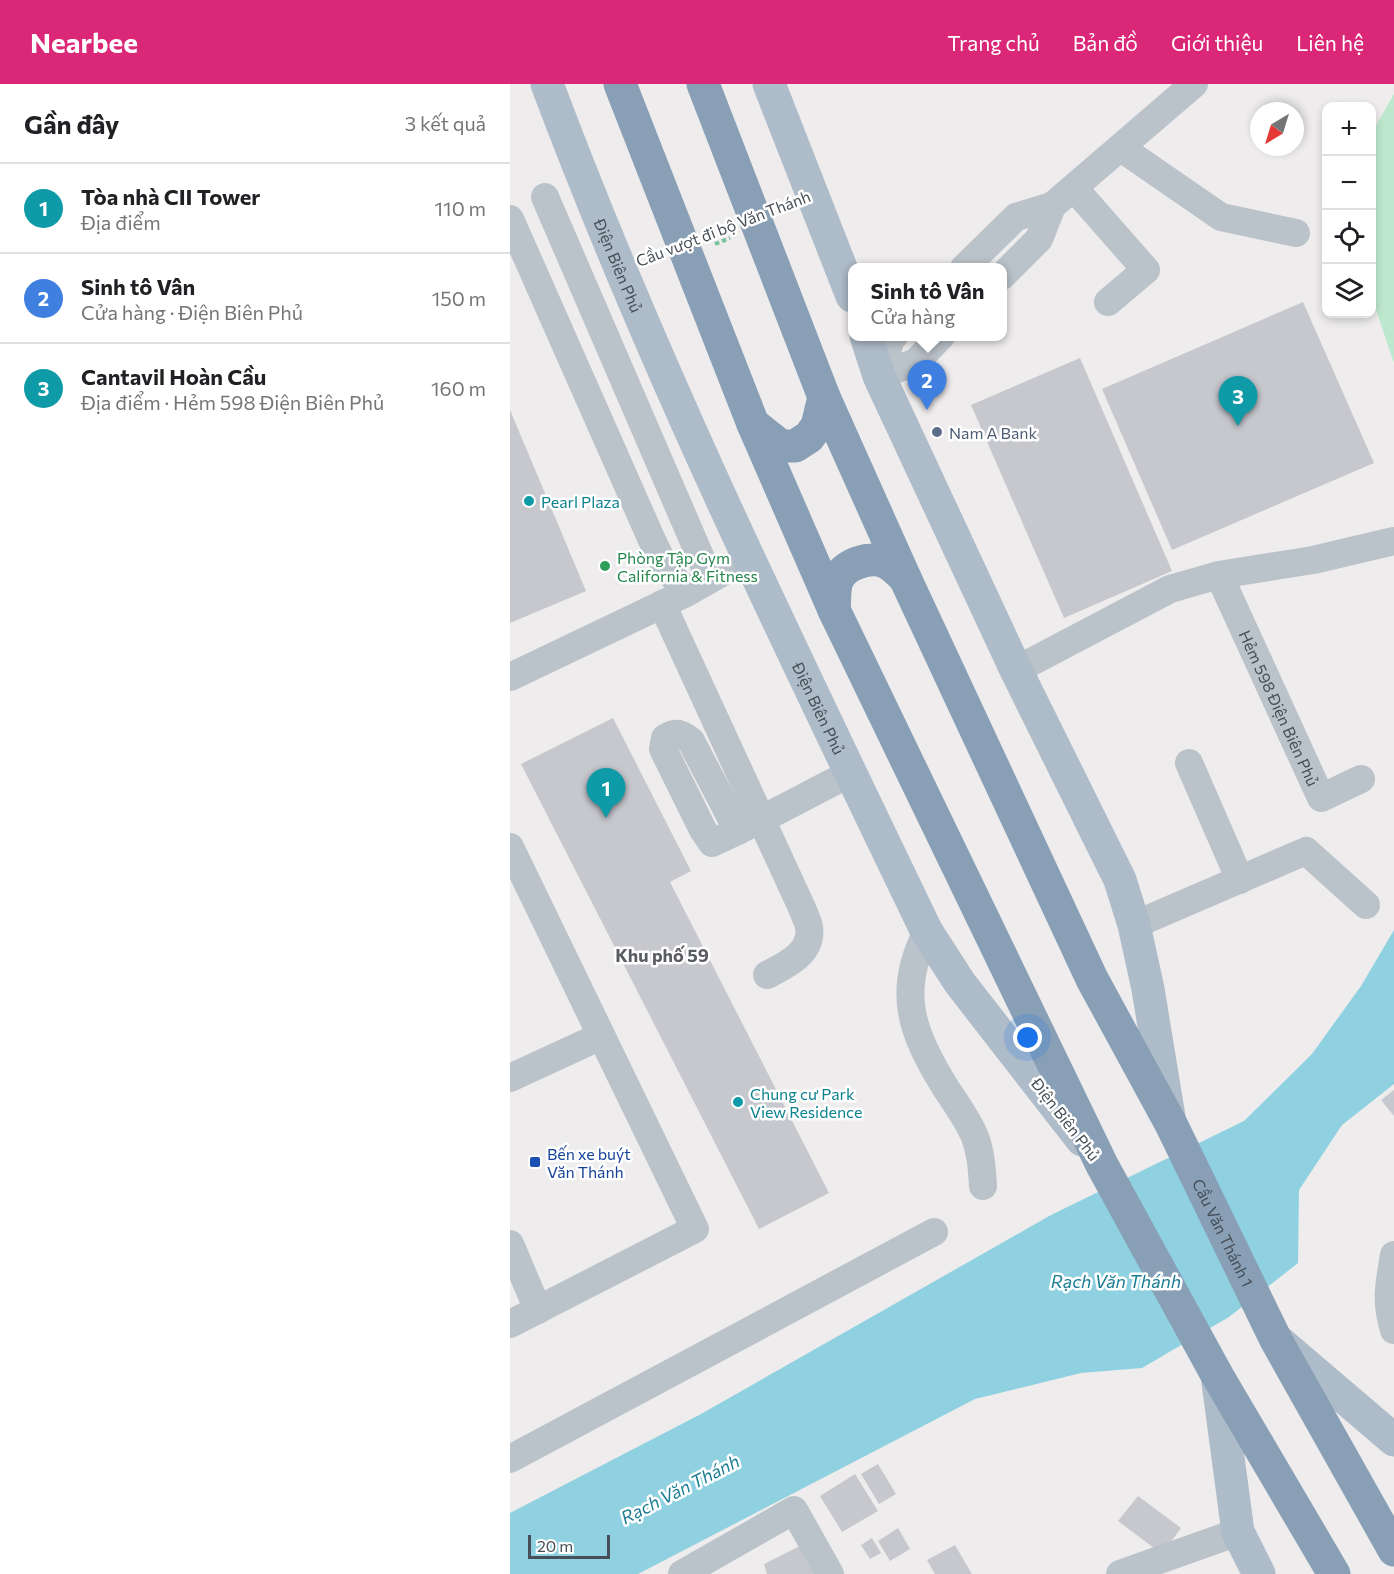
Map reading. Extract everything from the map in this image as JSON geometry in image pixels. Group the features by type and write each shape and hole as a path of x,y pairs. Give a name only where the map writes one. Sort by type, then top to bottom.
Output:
{"highway":[{"name":"Điện Biên Phủ","path":"620,84 753,424 834,610 1102,1165"},
{"path":"703,84 824,397 905,578 1092,979 1170,1124"},
{"path":"753,424 781,446 795,446 809,437 817,426 824,397"},
{"path":"834,610 837,580 845,570 859,563 872,560 886,562 905,578"},
{"name":"Cầu Văn Thánh 1","path":"1170,1124 1276,1340"},
{"path":"1102,1165 1217,1375 1334,1574"},
{"path":"1276,1340 1394,1550"}],"main road":[{"name":"Điện Biên Phủ","path":"547,84 583,182 646,333 748,558 927,932 960,983 1102,1165"},
{"path":"769,84 848,286"},
{"path":"868,341 879,376 1016,670 1120,880 1134,926 1148,989 1170,1124"},
{"path":"1276,1340 1394,1440"},
{"path":"1217,1375 1238,1532 1260,1574"}],"street":[{"path":"968,263 1016,217 1052,206 1194,84"},
{"path":"1121,148 1221,217 1296,233"},
{"path":"510,211 583,182"},
{"path":"1074,188 1146,270 1108,302"},
{"path":"545,197 710,579"},
{"path":"1007,271 1039,239 1052,206"},
{"path":"510,219 663,563 749,825 809,928 802,952 794,961 767,975"},
{"path":"879,376 892,341"},
{"path":"879,376 916,362 937,341"},
{"path":"1016,670 1170,589 1219,575 1313,560 1394,541"},
{"path":"510,677 674,598 748,558"},
{"name":"Hẻm 598 Điện Biên Phủ","path":"1219,575 1321,798 1361,779"},
{"path":"1189,763 1240,880"},
{"path":"749,825 851,773"},
{"path":"510,847 695,1229 510,1324"},
{"path":"1134,926 1306,851 1366,904"},
{"path":"927,932 912,967 910,1005 914,1025 921,1044 969,1123 980,1154 983,1186"},
{"path":"510,1078 601,1036"},
{"path":"510,1460 934,1232"},
{"path":"510,1244 538,1310"},
{"path":"1394,1255 1387,1293 1389,1314 1394,1330"},
{"path":"682,1574 794,1510 830,1574"},
{"path":"1120,1574 1238,1532"}],"path":[{"name":"Cầu vượt đi bộ Văn Thánh","path":"706,247 738,235"}],"green space":[{"path":"1394,94 1394,363 1376,310 1376,126"}],"water":[{"name":"Rạch Văn Thánh","path":"1394,930 1394,1084 1342,1125 1299,1190 1298,1263 1229,1317 1142,1368 1081,1373 975,1399 638,1574 510,1574 510,1513 701,1414 1051,1215 1244,1121 1312,1054 1361,986"}],"building":[{"path":"1303,302 1374,463 1172,550 1102,389"},
{"path":"1080,358 1172,571 1064,618 971,405"},
{"name":"Pearl Plaza","path":"510,410 586,591 510,623"},
{"path":"613,718 691,871 670,882 829,1193 759,1229 521,764"},
{"path":"1394,1090 1394,1116 1381,1100"},
{"path":"878,1464 896,1494 879,1504 861,1474"},
{"path":"855,1474 878,1511 842,1532 820,1496"},
{"path":"1138,1496 1181,1528 1162,1554 1118,1521"},
{"path":"898,1528 910,1549 890,1561 878,1541"},
{"path":"872,1538 881,1553 870,1559 861,1545"},
{"path":"808,1542 824,1574 767,1574 764,1564"},
{"path":"955,1545 972,1574 935,1574 927,1560"}],"place":[{"name":"Sinh tô Vân","path":"927,410"},
{"name":"Cantavil Hoàn Cầu","path":"1238,426"},
{"name":"Nam A Bank","path":"937,432"},
{"name":"Pearl Plaza","path":"529,501"},
{"name":"Phòng Tập Gym California & Fitness","path":"605,566"},
{"name":"Tòa nhà CII Tower","path":"606,818"},
{"name":"Chung cư Park View Residence","path":"738,1102"},
{"name":"Bến xe buýt Văn Thánh","path":"535,1162"}],"district":[{"name":"Khu phố 59","path":"662,955"}]}
